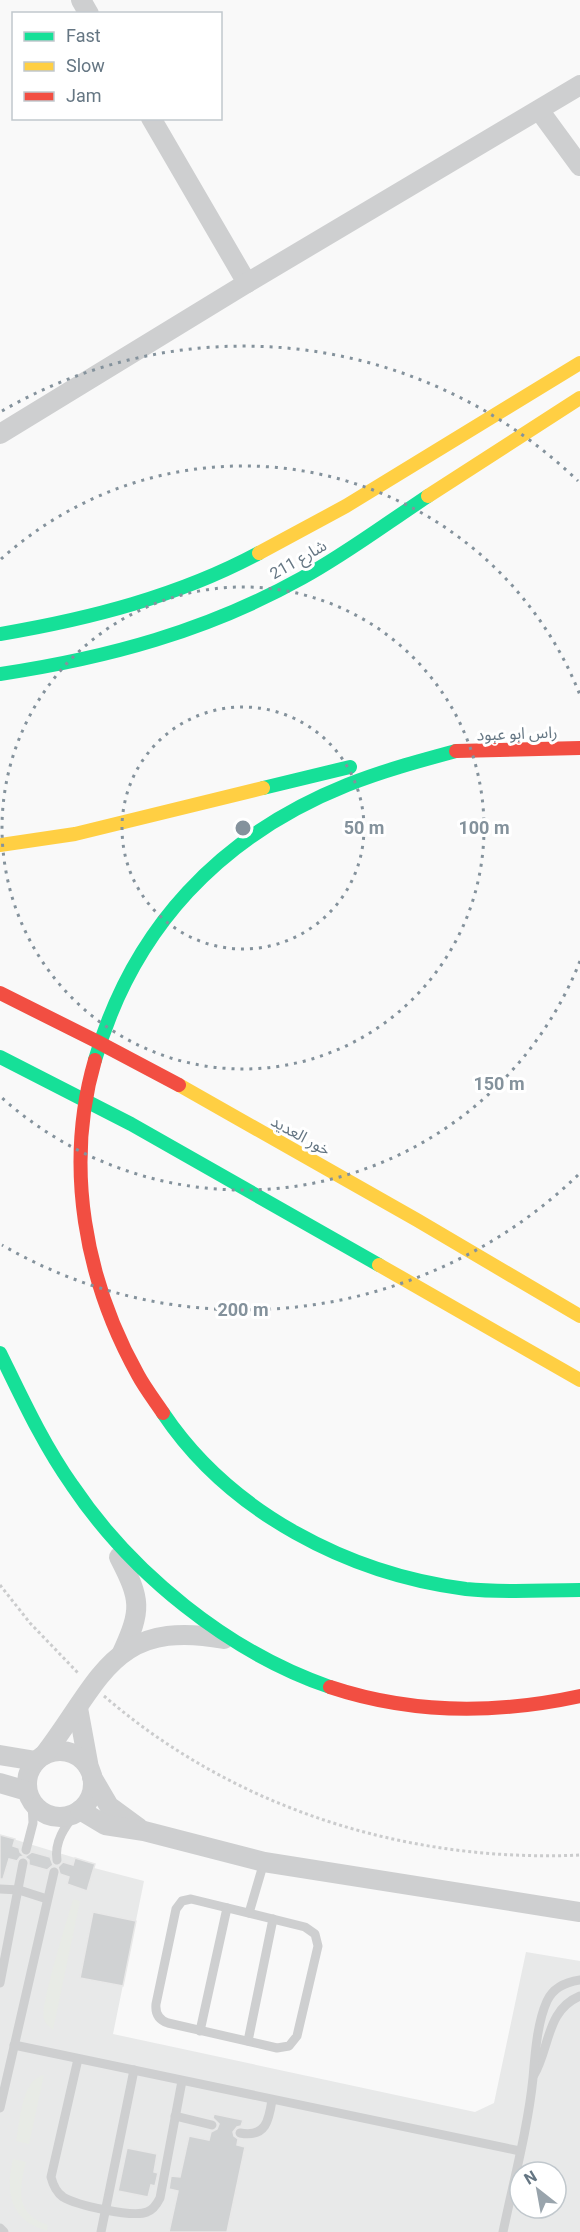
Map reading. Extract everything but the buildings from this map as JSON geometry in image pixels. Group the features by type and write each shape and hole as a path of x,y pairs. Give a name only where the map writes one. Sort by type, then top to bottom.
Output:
{"main road":[{"name":"شارع 211","path":"0,634 49,626 129,606 244,561 346,506 580,363"},
{"name":"شارع 211","path":"0,674 103,655 148,643 189,630 268,596 303,577 580,398"},
{"name":"راس ابو عبود","path":"456,751 580,748"},
{"path":"0,845 75,834 387,758 456,751"},
{"path":"456,751 373,775 340,787 290,811 243,842 206,872 174,906 137,957 117,998 92,1070 80,1151 83,1220 91,1262 104,1305 139,1379 165,1418 194,1452 229,1486 261,1510 303,1537 393,1574 443,1586 494,1591 580,1590"},
{"name":"خور العديد","path":"0,993 66,1024 151,1069 414,1217 580,1316"},
{"path":"0,1057 131,1124 580,1380"},
{"path":"0,1353 35,1423 81,1499 105,1528 159,1584 238,1642 279,1665 326,1686 379,1701 439,1708 501,1708 561,1701 580,1696"}],"street":[{"path":"0,434 247,283 580,86"},
{"path":"539,110 580,166"},
{"path":"152,120 247,283"},
{"path":"105,1528 133,1586 137,1602 137,1614 122,1653"},
{"path":"78,1708 91,1772 91,1796 78,1812 60,1817 52,1816 37,1808 30,1796 28,1775 78,1708 91,1686 122,1653 141,1642 161,1637 202,1635 238,1642"},
{"path":"0,1755 40,1758 58,1751 79,1757 91,1772 102,1795 115,1812 144,1831"},
{"path":"0,1783 30,1796"},
{"path":"78,1812 105,1825 144,1831 264,1862 580,1911"}],"lane":[{"path":"26,1850 33,1823 30,1796"},
{"path":"57,1860 58,1843 65,1827 78,1812"},
{"path":"249,1914 264,1862"},
{"path":"0,1983 19,1890 22,1863"},
{"path":"0,2108 54,1872"},
{"path":"0,1889 19,1890 47,1899"},
{"path":"191,1899 249,1914 309,1929 317,1937 318,1946 296,2040 289,2046 281,2048 164,2022 155,2009 176,1909 182,1901 191,1899"},
{"path":"200,2031 227,1908"},
{"path":"248,2041 273,1920"},
{"path":"503,2232 533,2077 533,2059 546,2002 558,1988 571,1981 580,1980"},
{"path":"533,2077 542,2058 556,2015 580,1996"},
{"path":"14,2045 520,2151"},
{"path":"78,2059 51,2177 55,2189 64,2198 106,2209 142,2213 148,2212 157,2204 182,2081"},
{"path":"101,2232 134,2070"},
{"path":"240,2133 252,2133 265,2127 269,2121 272,2100"},
{"path":"175,2116 212,2126"}],"path":[{"path":"0,1585 30,1623 91,1686 162,1741 232,1783 340,1826 374,1835 460,1851 493,1854 580,1855"}],"shaded area":[{"path":"0,1835 95,1864 94,1868 144,1881 113,2034 475,2112 494,2103 526,1952 580,1961 580,2232 0,2232"},
{"path":"73,1899 80,1901 53,2030 45,2020 46,1997"},
{"path":"44,2075 29,2144 16,2141 26,2093 36,2078"},
{"path":"13,2159 26,2162 21,2191 22,2200 30,2215 37,2221 48,2225 47,2231 25,2220 13,2204 10,2183"}],"traffic: fast":[{"path":"0,674 118,651 230,613 318,569 428,496"},
{"path":"0,634 67,621 165,594 259,553"},
{"path":"95,1060 112,1012 133,969 158,928 188,892 221,860 259,831 301,806 360,780 456,751"},
{"path":"263,788 350,767"},
{"path":"0,1057 131,1124 379,1265"},
{"path":"0,1353 33,1420 61,1469 96,1518 123,1549 185,1606 219,1631 292,1672 330,1687"},
{"path":"163,1413 190,1449 222,1481 257,1509 296,1533 336,1553 379,1569 422,1581 466,1589 580,1590"}],"traffic: slow":[{"path":"259,553 346,506 580,363"},
{"path":"428,496 580,398"},
{"path":"0,845 75,834 263,788"},
{"path":"179,1085 417,1220 580,1316"},
{"path":"379,1265 580,1380"}],"traffic: jam":[{"path":"456,751 580,748"},
{"path":"0,993 179,1085"},
{"path":"95,1060 86,1100 81,1141 81,1181 85,1222 93,1262 120,1339 141,1380 163,1413"},
{"path":"330,1687 392,1702 454,1708 517,1706 580,1696"}]}
